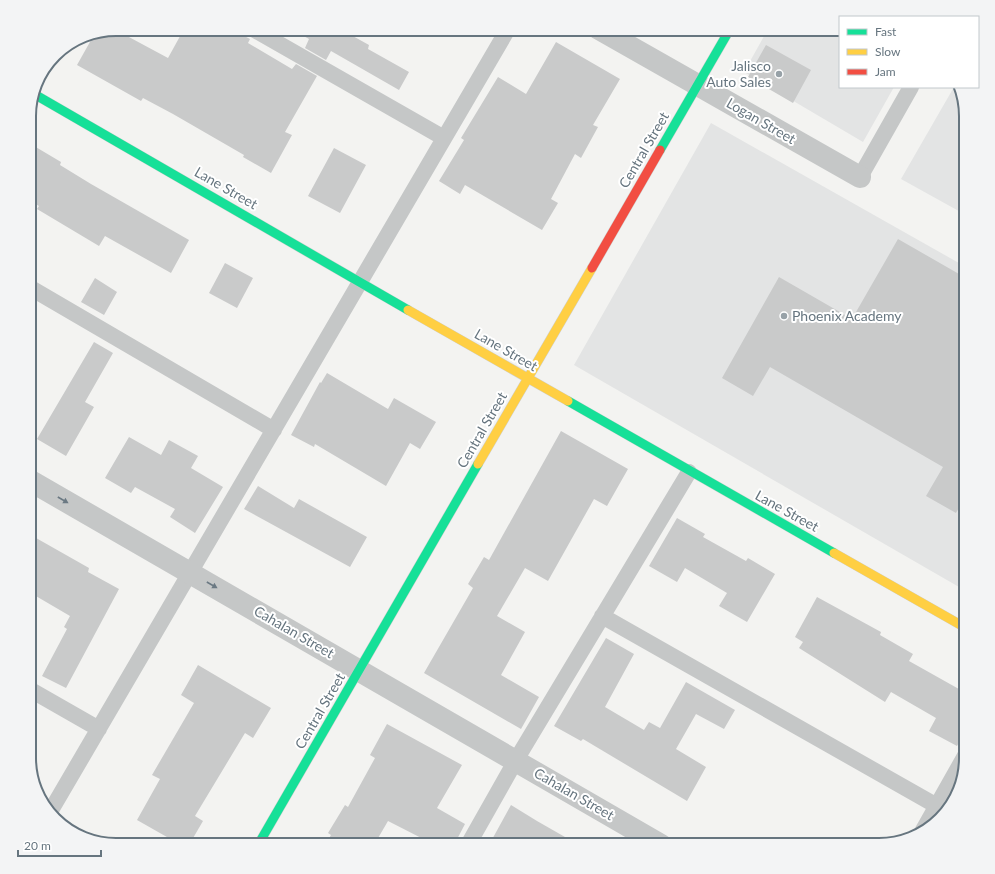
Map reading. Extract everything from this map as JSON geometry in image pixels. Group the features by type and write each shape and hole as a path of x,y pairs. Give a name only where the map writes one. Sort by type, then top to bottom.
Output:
{"street":[{"name":"Logan Street","path":"611,36 860,177"},
{"name":"Central Street","path":"262,838 726,36"},
{"name":"Lane Street","path":"39,97 360,280 688,472 959,624"},
{"name":"Cahalan Street","path":"36,484 649,838"}],"lane":[{"path":"265,36 444,138"},
{"path":"53,807 192,574 360,280 504,36"},
{"path":"860,177 910,88"},
{"path":"36,291 274,430"},
{"path":"472,838 516,760 688,472"},
{"path":"602,616 937,806"},
{"path":"36,693 99,729"},
{"path":"929,821 958,769"}],"shaded area":[{"path":"764,36 839,36 839,88 893,88 863,142 744,72"},
{"path":"954,88 959,111 959,211 901,179"},
{"name":"Phoenix Academy","path":"711,123 959,263 959,587 574,365"}],"building":[{"path":"127,36 168,58 180,36 244,36 250,39 248,43 292,69 296,64 317,76 285,132 292,135 271,173 243,157 244,155 173,114 143,98 141,101 77,65 91,40 106,37"},
{"path":"304,36 353,36 369,45 368,49 409,72 399,90 331,51 326,60 305,48 309,39"},
{"path":"556,42 620,79 593,125 598,127 581,158 575,154 551,199 558,203 542,230 465,185 460,194 439,181 464,140 461,138 498,77 526,94"},
{"name":"Jalisco Auto Sales","path":"766,45 811,70 793,103 748,77"},
{"path":"36,147 61,162 60,165 91,184 189,240 171,273 105,236 99,246 37,209 39,206 36,204"},
{"path":"334,148 366,165 340,213 308,196"},
{"path":"898,239 959,274 959,508 956,513 926,496 943,467 770,367 753,396 722,378 779,277 852,319"},
{"path":"225,263 253,278 237,308 209,293"},
{"path":"95,278 117,292 104,315 81,302"},
{"path":"94,342 113,353 85,402 94,407 66,456 37,439"},
{"path":"327,373 388,409 394,398 436,422 420,449 410,443 386,486 315,444 314,447 291,435 320,382 321,383"},
{"path":"561,431 628,469 607,506 594,499 548,581 525,568 497,616 525,632 501,675 539,697 521,729 424,673 473,588 468,584 484,557 489,560"},
{"path":"129,437 161,455 169,440 198,456 191,468 223,487 195,533 170,517 175,509 135,487 131,493 105,478"},
{"path":"258,486 294,508 299,499 367,537 350,567 244,509"},
{"path":"677,518 705,534 703,537 746,561 748,558 775,574 747,622 719,606 727,593 685,568 677,582 649,566"},
{"path":"36,538 89,568 88,572 119,589 66,688 42,676 67,629 64,627 70,616 36,596"},
{"path":"817,597 881,632 880,635 913,654 909,661 959,689 959,743 957,746 929,731 936,718 891,692 885,702 799,648 803,642 795,637"},
{"path":"606,638 634,654 605,707 644,730 649,722 660,728 686,682 735,710 724,729 696,714 676,749 706,767 687,801 583,739 581,741 554,726"},
{"path":"198,665 271,708 253,738 245,733 195,816 203,821 193,838 169,838 137,820 160,779 152,775 194,703 181,695"},
{"path":"387,724 462,765 437,808 465,824 458,838 421,838 388,821 378,838 329,838 331,835 328,833 345,805 348,807 375,758 370,755"},
{"path":"511,805 567,838 493,838"}],"traffic: fast":[{"path":"660,150 726,36"},
{"path":"39,97 408,310"},
{"path":"568,401 834,553"},
{"path":"262,838 478,464"}],"traffic: slow":[{"path":"478,464 592,268"},
{"path":"408,310 568,401"},
{"path":"834,553 959,624"}],"traffic: jam":[{"path":"592,268 660,150"}],"place":[{"name":"Jalisco Auto Sales","path":"779,74"},
{"name":"Phoenix Academy","path":"784,316"}]}
